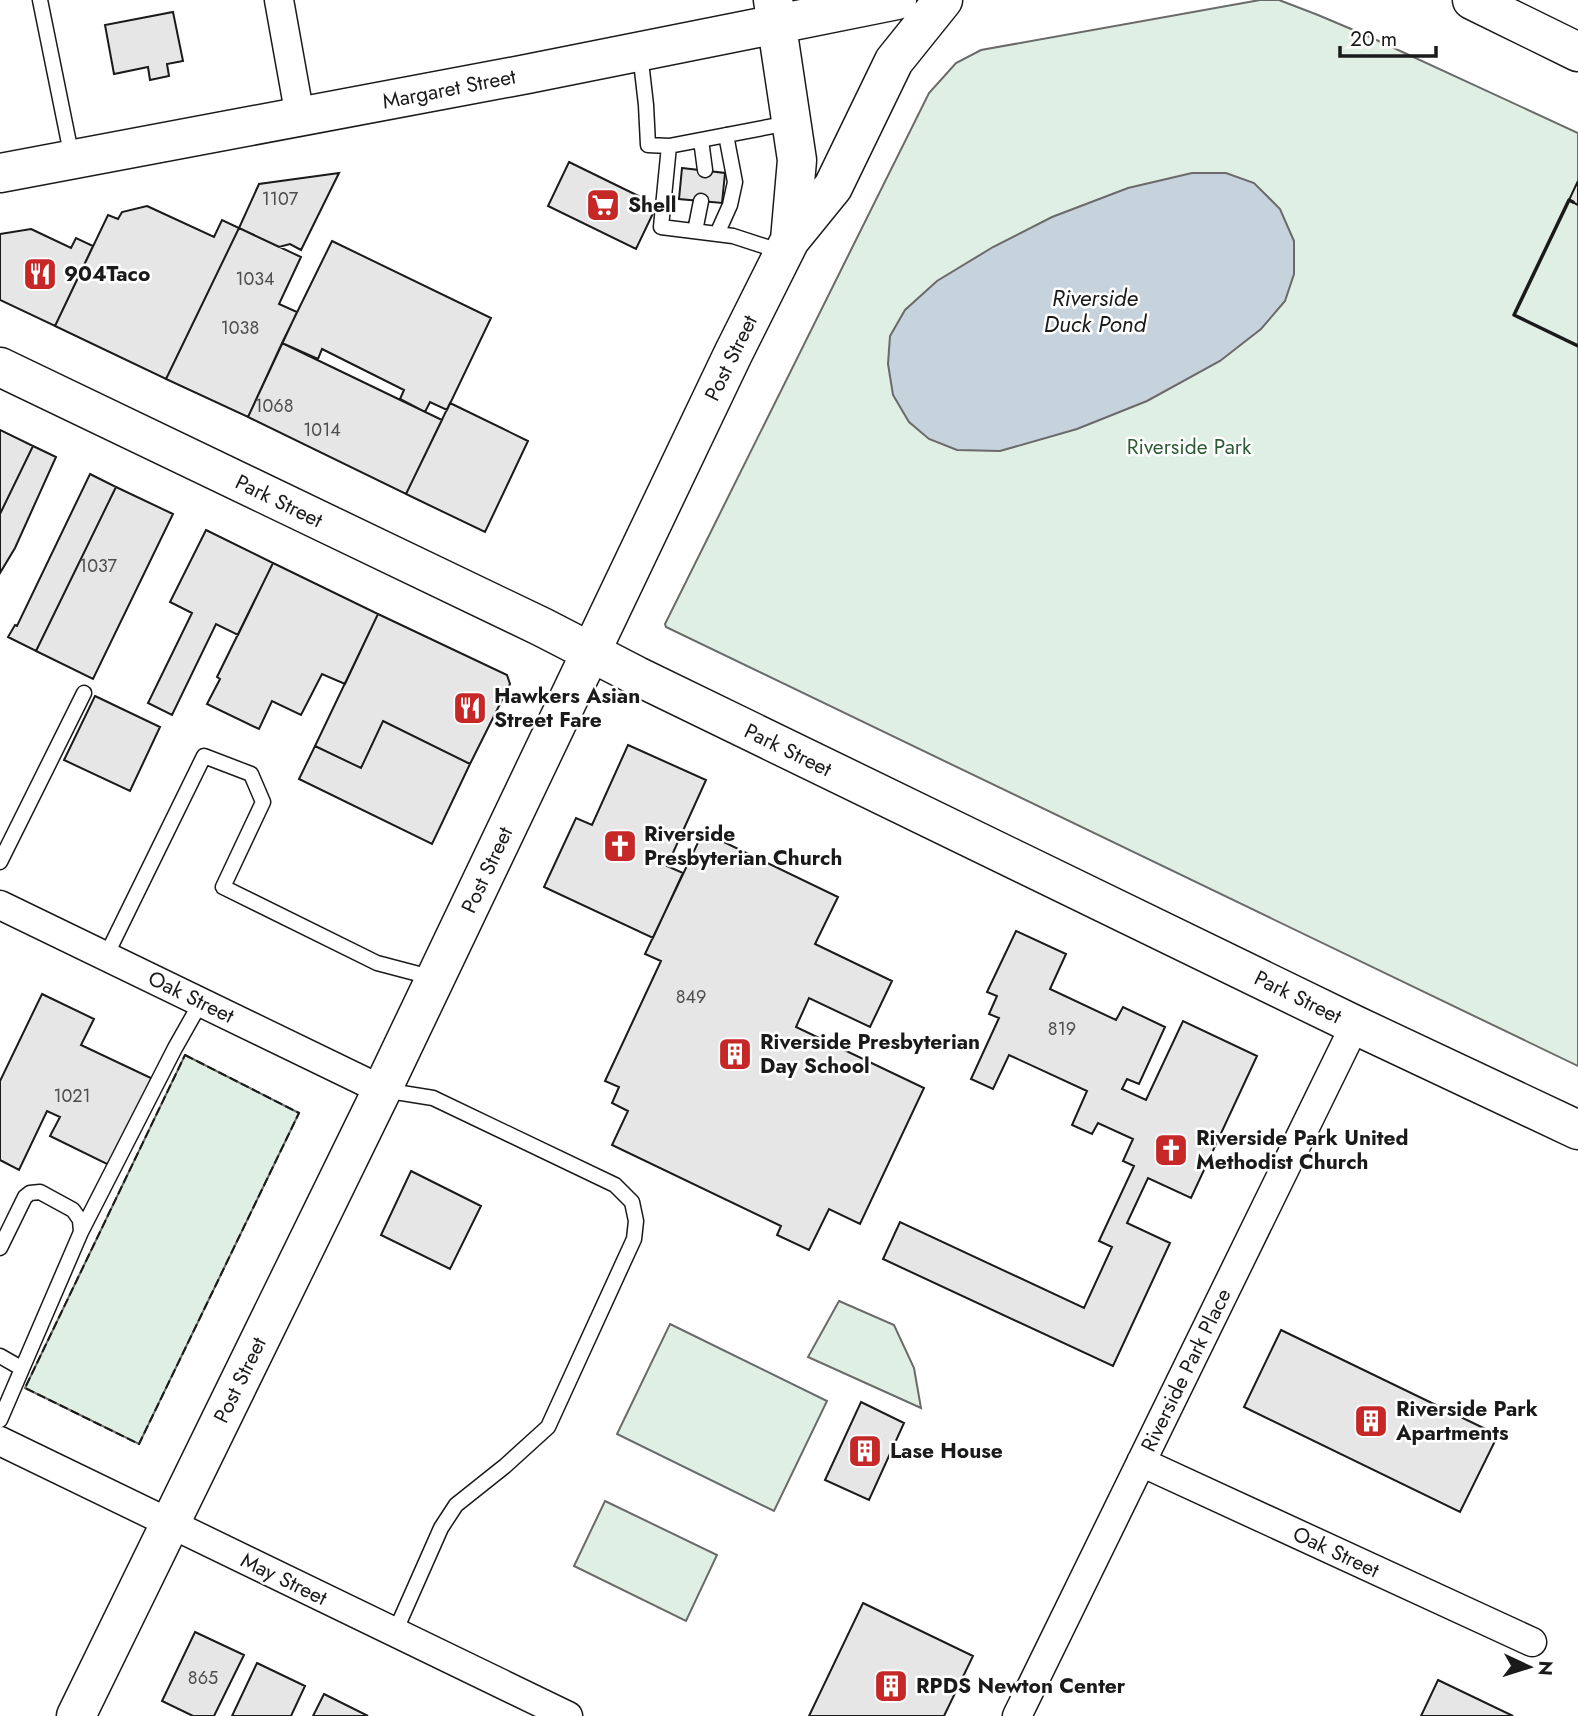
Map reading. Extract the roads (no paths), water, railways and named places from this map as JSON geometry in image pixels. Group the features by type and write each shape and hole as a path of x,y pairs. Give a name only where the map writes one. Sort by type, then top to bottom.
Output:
{"street":[{"path":"279,0 300,117"},
{"name":"Margaret Street","path":"0,173 640,52 775,12 897,0"},
{"path":"787,246 833,187 894,61 943,0"},
{"path":"1472,0 1578,52"},
{"name":"Post Street","path":"76,1716 382,1090 787,246 797,160 775,12"},
{"name":"Park Street","path":"0,367 542,627 1355,1025 1578,1130"},
{"name":"Oak Street","path":"0,905 382,1090"},
{"name":"Riverside Park Place","path":"1017,1716 1355,1025"},
{"name":"May Street","path":"0,1441 568,1716"},
{"name":"Oak Street","path":"1141,1462 1532,1642"}],"lane":[{"path":"40,0 72,159"},
{"path":"640,52 648,145 669,146 791,122"},
{"path":"716,234 730,205 735,182 726,135"},
{"path":"701,140 705,170"},
{"path":"669,146 661,227 787,246"},
{"path":"695,231 701,201"},
{"path":"0,862 84,693"},
{"path":"106,956 204,756 251,774 262,802 223,887 377,963 435,979"},
{"path":"0,1420 81,1232 201,1002"},
{"path":"382,1090 433,1098 615,1185 632,1202 636,1221 634,1240 548,1427 456,1505 441,1528 395,1632"},
{"path":"0,1248 25,1197 30,1193 40,1192 73,1210 80,1220 81,1232"},
{"path":"0,1356 21,1368"}],"water":[{"name":"Riverside Duck Pond","path":"1192,173 1226,173 1254,183 1280,209 1294,241 1294,274 1285,301 1261,329 1220,361 1147,401 1077,429 1000,451 957,450 929,439 909,422 893,395 888,364 890,336 905,310 937,281 993,247 1052,217 1128,188"}],"place":[{"name":"Shell","path":"603,205"},
{"name":"904Taco","path":"40,274"},
{"name":"Hawkers Asian Street Fare","path":"470,708"},
{"name":"Riverside Presbyterian Church","path":"620,846"},
{"name":"Riverside Presbyterian Day School","path":"735,1054"},
{"name":"Riverside Park United Methodist Church","path":"1171,1150"},
{"name":"Riverside Park Apartments","path":"1371,1421"},
{"name":"Lase House","path":"865,1451"},
{"name":"RPDS Newton Center","path":"891,1686"}],"park label":[{"name":"Riverside Park","path":"1189,447"}]}
